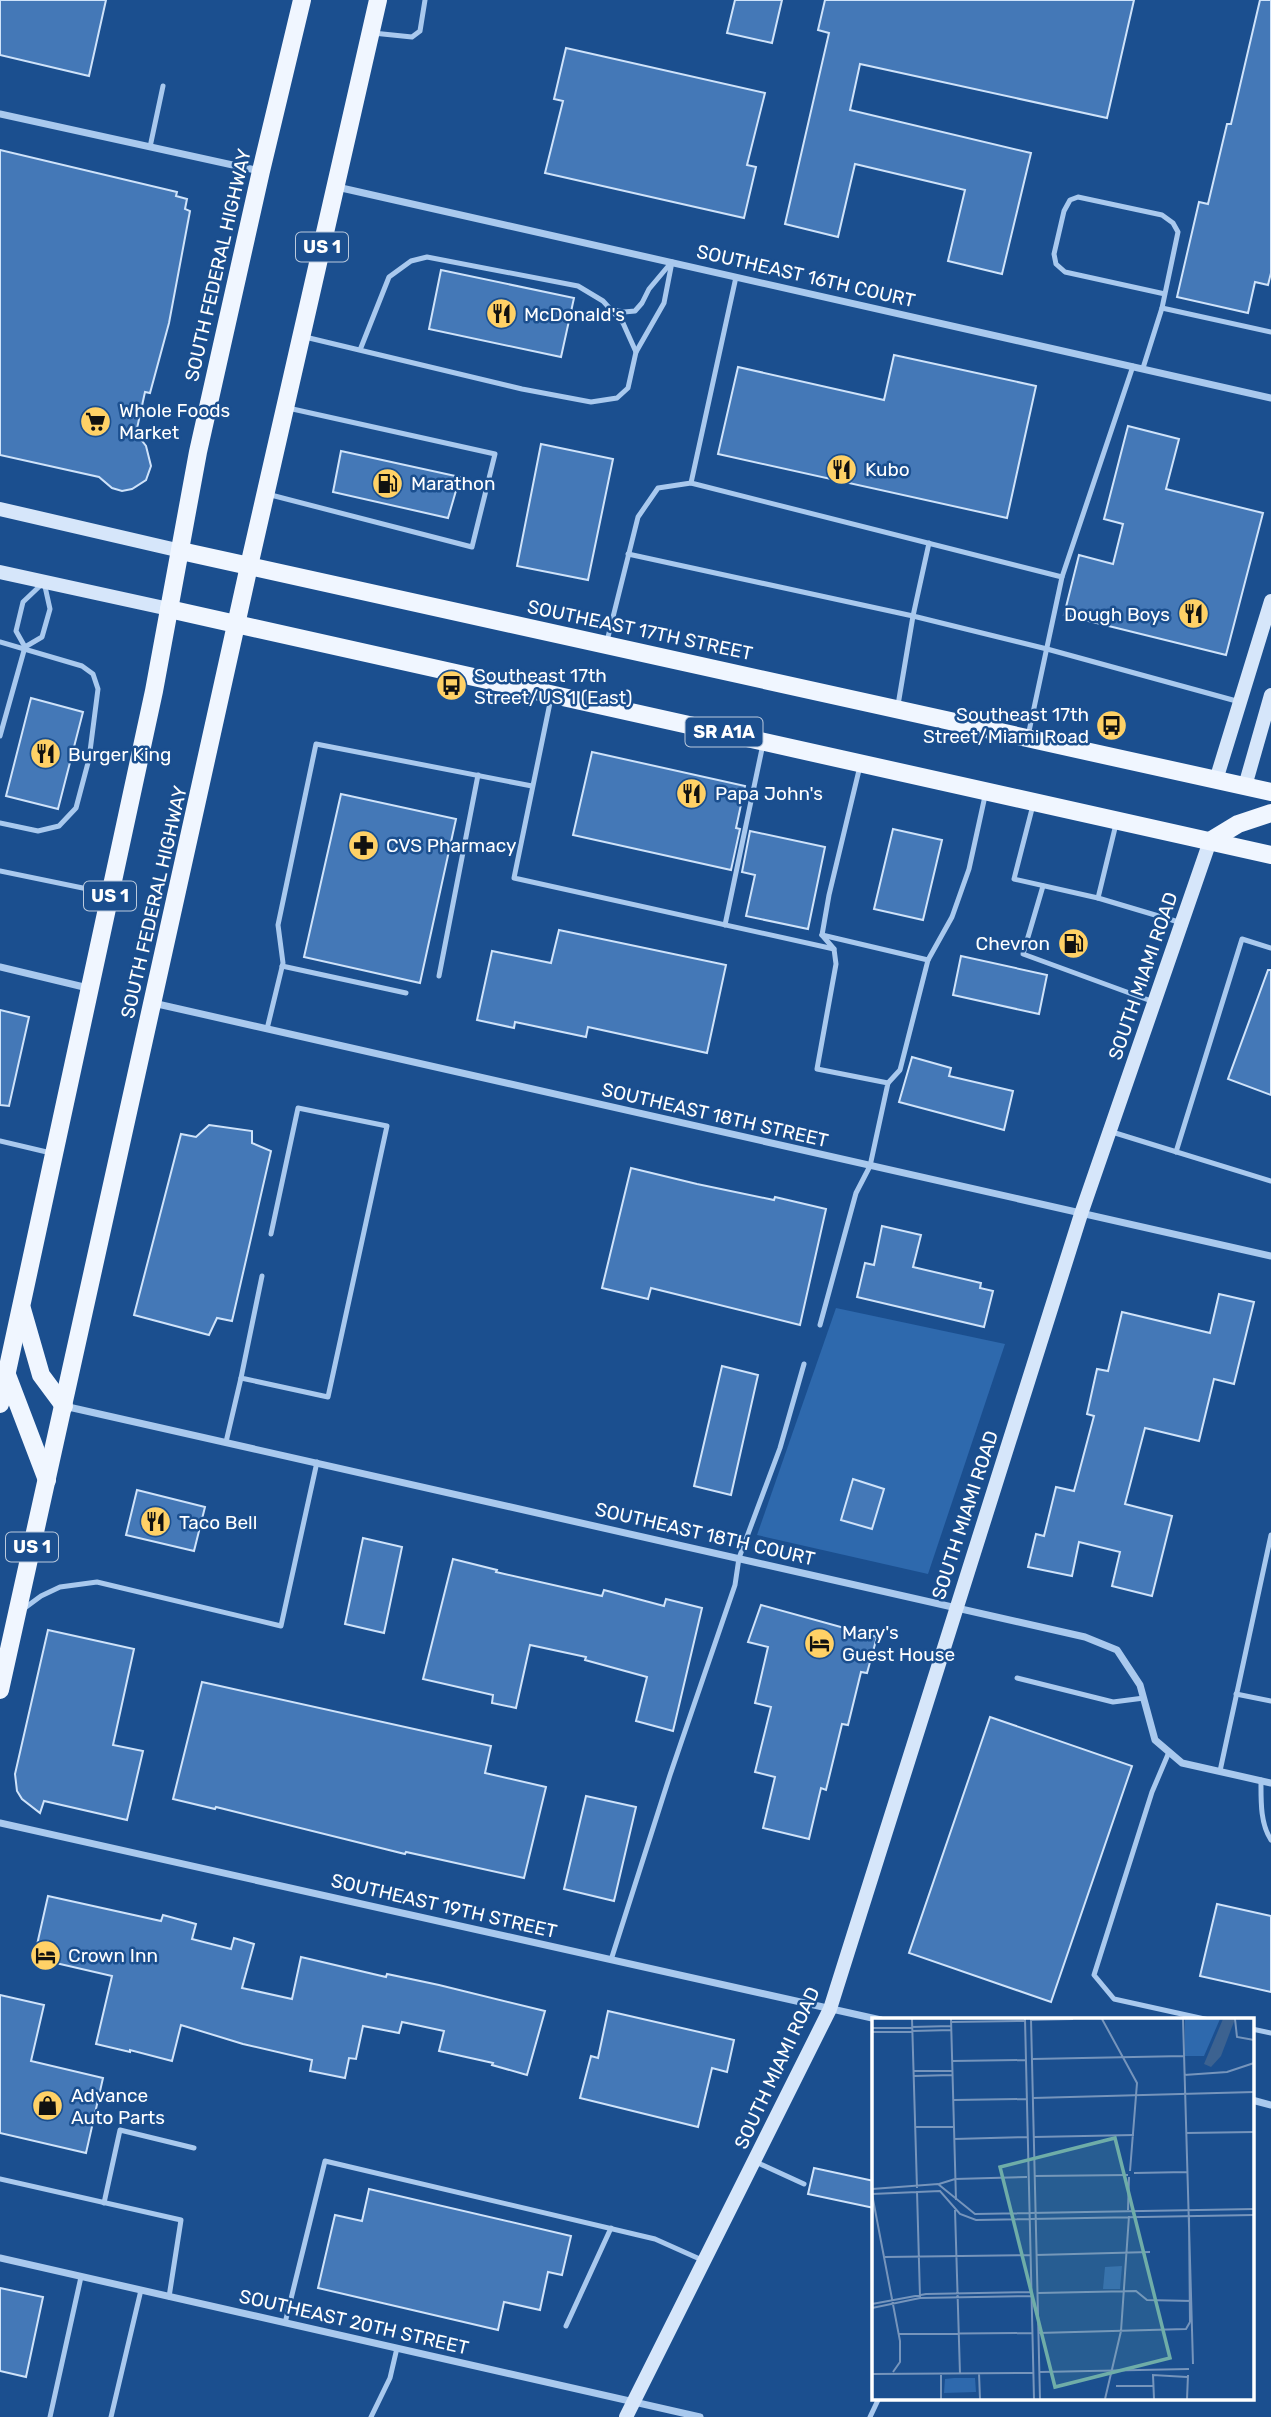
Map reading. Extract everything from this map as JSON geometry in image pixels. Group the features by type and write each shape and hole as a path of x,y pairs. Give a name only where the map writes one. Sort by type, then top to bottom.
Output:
{"main road":[{"name":"SOUTH FEDERAL HIGHWAY","path":"0,1404 3,1371 21,1306 154,691 198,452 302,0"},
{"name":"SOUTH FEDERAL HIGHWAY","path":"0,1690 249,566 378,0"},
{"name":"SOUTHEAST 17TH STREET","path":"181,551 1271,792"},
{"name":"SR A1A","path":"169,610 1271,855"},
{"path":"1210,841 1238,824 1271,813"},
{"path":"21,1306 41,1375 64,1406"},
{"path":"3,1371 33,1438 47,1480"}],"street":[{"path":"0,114 261,171"},
{"name":"SOUTHEAST 16TH COURT","path":"336,187 1270,397"},
{"name":"SOUTHEAST 17TH STREET","path":"0,509 181,551"},
{"path":"0,572 169,610"},
{"path":"1216,780 1271,601"},
{"path":"1245,786 1271,695"},
{"name":"SOUTH MIAMI ROAD","path":"626,2417 830,2009 1081,1214 1210,841"},
{"path":"0,967 90,988"},
{"name":"SOUTHEAST 18TH STREET","path":"153,1003 1271,1256"},
{"name":"SOUTHEAST 18TH COURT","path":"64,1406 1086,1637 1116,1650 1140,1685 1155,1740 1169,1752"},
{"path":"1169,1752 1182,1763 1271,1783"},
{"name":"SOUTHEAST 19TH STREET","path":"0,1823 872,2018"},
{"path":"1254,2101 1271,2105"},
{"name":"SOUTHEAST 20TH STREET","path":"0,2258 701,2417"}],"lane":[{"path":"371,33 412,37 420,31 425,0"},
{"path":"150,147 163,86"},
{"path":"1143,368 1162,308 1165,294 1178,232 1173,223 1162,215 1079,197 1070,200 1064,211 1054,254 1056,264 1065,272 1165,294"},
{"path":"360,350 389,276 411,261 427,257 578,286 611,309 623,323 636,352"},
{"path":"611,309 635,311 672,262"},
{"path":"302,336 522,389 591,402 617,398 628,388 636,352 664,303 672,262"},
{"path":"691,483 736,277"},
{"path":"1162,308 1271,332"},
{"path":"1028,737 1062,577 1133,366"},
{"path":"266,494 472,547 495,454 285,408"},
{"path":"606,644 638,517 658,488 691,483 1062,577"},
{"path":"898,708 913,616 929,543"},
{"path":"628,554 913,616 1047,649 1240,702"},
{"path":"25,648 16,631 23,603 44,582"},
{"path":"0,736 25,648 42,638 50,609 44,582"},
{"path":"0,642 82,666 93,674 98,689 89,759 76,808 59,826 38,831 0,822"},
{"path":"552,694 514,878 834,949"},
{"path":"725,925 764,741"},
{"path":"267,1029 283,965 278,925 316,744 532,786"},
{"path":"822,935 861,763"},
{"path":"439,976 478,775"},
{"path":"820,1325 856,1193 870,1166 888,1083 900,1070 928,960 952,917 969,869 985,791"},
{"path":"1034,802 1014,879 1098,898 1182,923"},
{"path":"1098,898 1117,820"},
{"path":"0,871 110,894"},
{"path":"1043,886 1023,954 1154,1002"},
{"path":"822,935 834,949 836,964 817,1069 888,1083"},
{"path":"822,935 928,960"},
{"path":"1176,1152 1242,939 1271,948"},
{"path":"283,965 406,993"},
{"path":"242,1378 328,1397 387,1126 298,1108 271,1234"},
{"path":"1109,1132 1271,1181"},
{"path":"0,1141 54,1153"},
{"path":"226,1442 262,1276"},
{"path":"611,1960 734,1584 739,1558 780,1448 804,1364"},
{"path":"17,1614 41,1596 60,1587 97,1582 281,1626 317,1462"},
{"path":"1220,1771 1271,1535"},
{"path":"1017,1678 1113,1702 1144,1698"},
{"path":"1236,1694 1271,1701"},
{"path":"1169,1752 1152,1792 1094,1975 1114,1999 1200,2018"},
{"path":"1261,1780 1262,1808 1267,1834 1271,1840"},
{"path":"104,2203 120,2130 194,2148"},
{"path":"285,2323 325,2161 655,2239 704,2261"},
{"path":"754,2161 804,2184"},
{"path":"0,2179 181,2220 169,2297"},
{"path":"566,2326 611,2228"},
{"path":"50,2417 81,2277"},
{"path":"111,2417 141,2290"},
{"path":"371,2417 390,2378 397,2348"},
{"path":"870,2417 878,2400"}],"shaded area":[{"path":"836,1308 1005,1344 928,1574 757,1535"}],"building":[{"path":"0,0 106,0 89,76 0,55"},
{"path":"735,0 782,0 772,43 727,33"},
{"path":"825,0 1134,0 1107,118 860,64 850,110 1031,153 1002,274 948,261 965,190 855,164 838,237 785,224 829,33 818,30"},
{"path":"1260,0 1271,0 1271,273 1268,285 1255,282 1248,313 1177,297 1199,202 1208,204 1227,124 1231,124"},
{"path":"566,48 765,93 747,165 756,167 744,218 545,173 563,101 554,99"},
{"path":"0,150 177,192 176,196 187,199 185,209 190,211 169,323 150,393 145,392 136,433 146,446 151,466 146,480 132,489 122,491 112,488 99,477 0,455"},
{"name":"McDonald's","path":"441,270 574,298 561,357 429,329"},
{"path":"894,355 1036,386 1007,518 718,454 738,367 884,400"},
{"path":"1128,426 1179,439 1166,489 1263,513 1226,655 1064,615 1079,555 1113,564 1123,524 1104,519"},
{"path":"541,444 613,459 588,580 517,566"},
{"path":"341,451 460,477 448,518 333,492"},
{"name":"Burger King","path":"31,698 83,712 58,809 6,796"},
{"path":"592,752 745,786 736,828 740,829 731,870 573,835"},
{"path":"341,794 456,819 420,983 304,957"},
{"path":"893,829 942,840 923,920 874,909"},
{"path":"750,831 825,847 808,929 746,916 755,875 742,872"},
{"path":"559,930 726,965 707,1053 588,1027 586,1037 515,1022 514,1028 477,1020 492,951 551,963"},
{"path":"961,956 1047,975 1039,1014 953,995"},
{"path":"1268,970 1271,970 1271,1095 1228,1079"},
{"path":"0,1010 29,1017 9,1106 0,1105"},
{"path":"912,1057 951,1068 949,1076 1013,1091 1004,1130 899,1102"},
{"path":"209,1125 252,1131 252,1143 271,1151 232,1321 217,1318 209,1335 134,1315 181,1134 196,1137"},
{"path":"631,1168 826,1209 800,1325 651,1288 648,1299 602,1288"},
{"path":"882,1226 921,1235 913,1267 981,1283 980,1288 993,1291 984,1327 857,1297 865,1263 874,1265"},
{"path":"1219,1294 1254,1302 1234,1384 1214,1379 1199,1441 1145,1428 1125,1504 1172,1516 1152,1596 1112,1586 1120,1552 1079,1542 1072,1576 1028,1567 1036,1534 1044,1536 1056,1487 1074,1491 1094,1416 1087,1414 1097,1369 1108,1371 1122,1312 1210,1333"},
{"path":"722,1366 758,1375 731,1495 694,1486"},
{"path":"853,1479 884,1489 872,1529 841,1520"},
{"path":"137,1490 205,1507 194,1551 126,1535"},
{"path":"363,1538 402,1547 384,1633 345,1624"},
{"path":"453,1559 497,1570 496,1572 602,1596 604,1590 664,1606 666,1599 702,1608 673,1731 636,1721 647,1677 585,1660 586,1657 530,1645 516,1708 492,1703 493,1695 423,1679"},
{"path":"761,1605 877,1637 867,1673 861,1672 848,1725 842,1724 826,1790 821,1788 809,1839 763,1828 775,1777 755,1772 771,1707 755,1703 768,1647 748,1642"},
{"path":"48,1630 134,1649 113,1745 143,1751 127,1820 44,1801 40,1813 22,1799 17,1791 15,1774"},
{"path":"202,1682 491,1746 485,1773 546,1787 524,1878 406,1852 405,1854 216,1807 215,1809 173,1799"},
{"path":"990,1717 1132,1766 1051,2002 909,1953"},
{"path":"586,1796 636,1807 614,1901 564,1889"},
{"path":"48,1896 161,1921 163,1915 196,1924 192,1939 231,1949 234,1938 254,1944 242,1988 292,1999 301,1957 386,1977 387,1974 439,1985 545,2011 527,2075 492,2065 493,2063 439,2051 444,2031 402,2022 399,2033 363,2026 356,2059 349,2058 345,2078 310,2071 312,2060 243,2044 181,2025 172,2061 96,2044 112,1976 34,1958"},
{"path":"1217,1904 1271,1916 1271,1992 1200,1976"},
{"name":"Advance Auto Parts","path":"0,1995 44,2005 31,2061 103,2078 86,2153 0,2133"},
{"path":"608,2011 734,2040 727,2072 712,2068 698,2127 580,2098 591,2056 598,2058"},
{"path":"814,2168 872,2181 872,2208 808,2194"},
{"path":"369,2189 571,2236 562,2275 548,2272 540,2310 504,2302 498,2330 318,2288 335,2215 362,2221"},
{"path":"0,2288 43,2297 26,2377 0,2371"}],"place":[{"name":"McDonald's","path":"501,314"},
{"name":"Whole Foods Market","path":"96,421"},
{"name":"Kubo","path":"842,469"},
{"name":"Marathon","path":"388,483"},
{"name":"Dough Boys","path":"1193,614"},
{"name":"Southeast 17th Street/US 1 (East)","path":"451,686"},
{"name":"Southeast 17th Street/Miami Road","path":"1112,725"},
{"name":"Burger King","path":"45,754"},
{"name":"Papa John's","path":"692,793"},
{"name":"CVS Pharmacy","path":"363,845"},
{"name":"Chevron","path":"1073,943"},
{"name":"Taco Bell","path":"156,1522"},
{"name":"Mary's Guest House","path":"819,1643"},
{"name":"Crown Inn","path":"45,1955"},
{"name":"Advance Auto Parts","path":"48,2106"}]}
